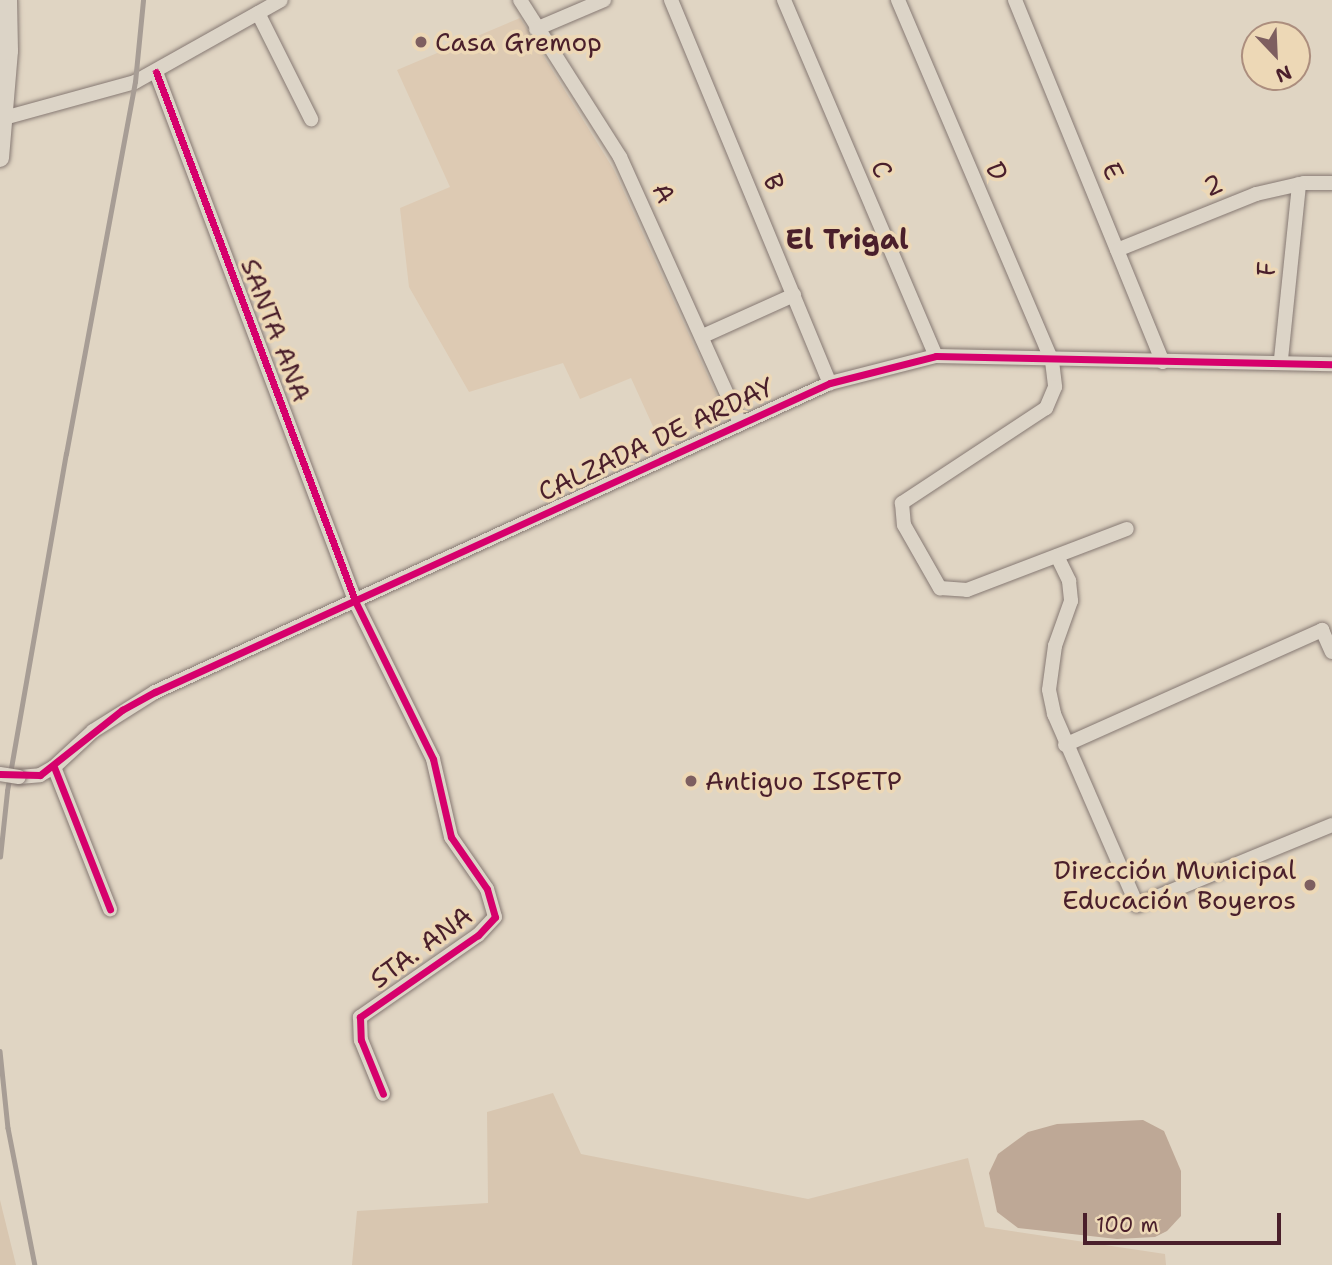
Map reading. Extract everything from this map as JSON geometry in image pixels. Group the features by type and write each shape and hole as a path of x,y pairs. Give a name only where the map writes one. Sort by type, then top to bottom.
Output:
{"main road":[{"path":"0,158 8,0"}],"street":[{"path":"4,118 156,72 281,0"},
{"name":"A","path":"520,0 620,157 703,336 739,421"},
{"path":"536,29 604,0"},
{"name":"B","path":"671,0 831,383"},
{"name":"C","path":"784,0 936,356"},
{"name":"D","path":"898,0 1052,361"},
{"name":"E","path":"1015,0 1163,362"},
{"path":"258,13 311,119"},
{"name":"SANTA ANA","path":"156,72 356,603"},
{"name":"2","path":"1117,250 1256,194 1299,184 1332,183"},
{"name":"F","path":"1281,359 1299,184"},
{"path":"703,336 794,295"},
{"name":"CALZADA DE ARDAY","path":"54,767 93,731 133,704 356,603 739,421 831,383 936,356 1163,362 1281,359 1332,364"},
{"path":"1052,361 1055,387 1045,408 902,503 904,526 940,588 967,590 1128,529"},
{"path":"1057,556 1069,581 1071,601 1055,646 1049,690 1065,745 1137,905 1332,825"},
{"name":"STA. ANA","path":"356,603 433,759 451,836 487,889 495,917 478,935 360,1017 361,1040 383,1094"},
{"path":"1065,745 1322,630 1332,652"},
{"path":"0,774 19,777 40,775 54,767 110,909"}],"shaded area":[{"path":"520,18 614,170 726,416 661,444 631,378 580,399 563,363 469,392 409,287 400,208 450,187 397,70"},
{"path":"553,1093 581,1154 808,1199 968,1158 985,1227 1165,1254 1166,1265 352,1265 357,1211 488,1203 487,1112"},
{"path":"1143,1120 1164,1131 1181,1171 1181,1216 1167,1231 1155,1237 1117,1239 1018,1228 997,1212 989,1173 998,1154 1028,1132 1057,1124"},
{"path":"0,1200 16,1265 0,1265"}],"railway":[{"path":"0,857 7,791 135,82 143,0"},
{"path":"0,1051 8,1128 35,1265"}],"cycle path":[{"path":"156,72 356,603 433,759 451,837 487,889 495,917 478,935 360,1017 361,1040 383,1094"},
{"path":"0,774 40,775 122,710 155,692 830,383 936,356 1332,364"},
{"path":"54,767 110,909"}],"place":[{"name":"Casa Gremop","path":"421,42"},
{"name":"Antiguo ISPETP","path":"691,781"},
{"name":"Dirección Municipal Educación Boyeros","path":"1310,885"}],"district":[{"name":"El Trigal","path":"847,239"}]}
